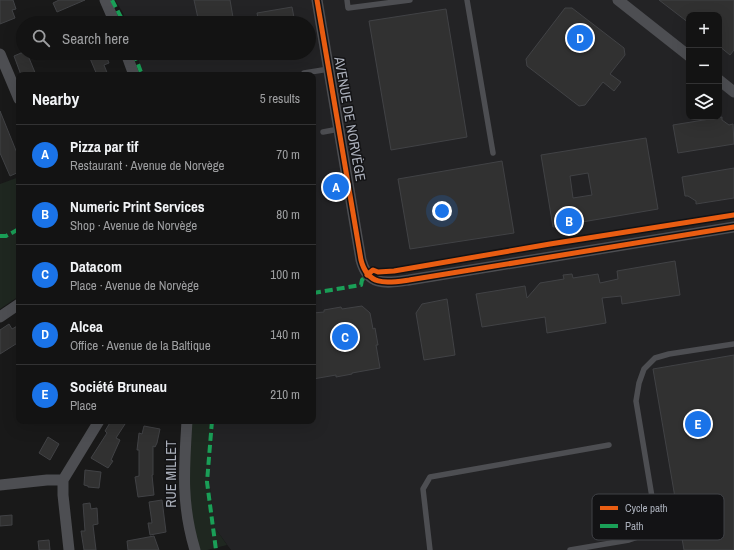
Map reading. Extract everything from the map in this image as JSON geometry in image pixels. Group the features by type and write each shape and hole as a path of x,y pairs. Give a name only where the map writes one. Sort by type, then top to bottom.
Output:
{"street":[{"path":"104,0 112,16"},
{"name":"AVENUE DE NORVÈGE","path":"317,0 363,266 367,275 379,282 392,283 734,227"},
{"path":"618,0 686,54"},
{"path":"0,54 16,92"},
{"path":"129,60 133,72"},
{"path":"722,82 734,92"},
{"path":"0,317 16,306"},
{"path":"69,550 63,495 63,480 97,424"},
{"name":"RUE MILLET","path":"187,424 184,500 187,521 195,550"},
{"path":"0,485 63,480"}],"lane":[{"path":"347,0 348,8 410,0"},
{"path":"467,0 493,153"},
{"path":"310,72 328,69"},
{"path":"323,132 339,129"},
{"path":"652,494 636,401 639,383 644,369 655,358 670,354 734,344"},
{"path":"430,550 423,489 430,477 609,445"},
{"path":"570,550 629,540"}],"shaded area":[{"path":"115,0 734,0 734,550 231,550 215,528 209,480 214,424 316,424 316,72 143,72 139,60 316,60 316,16 124,16"},
{"path":"16,178 16,298 0,309 0,184"},
{"path":"190,424 214,424 209,480 215,528 227,545 207,550 199,550 187,497"}],"building":[{"path":"0,0 13,0 16,9 12,10 15,18 0,24"},
{"path":"59,0 85,0 57,12 53,3"},
{"path":"194,0 230,0 233,16 197,16"},
{"path":"659,0 734,0 734,50 730,55 722,48 722,12 686,12 686,21"},
{"path":"292,7 294,16 258,16 257,13"},
{"path":"565,8 572,8 624,48 625,55 610,74 621,82 614,91 603,82 585,105 579,106 527,66 526,59"},
{"path":"446,9 467,137 391,150 369,21"},
{"path":"16,55 16,60 30,60 35,72 20,72 14,56"},
{"path":"91,60 108,60 109,63 104,65 107,72 96,72"},
{"path":"0,111 16,151 16,173 10,176 0,153"},
{"path":"704,120 722,120 729,125 733,124 734,144 678,153 673,125"},
{"path":"646,138 658,209 553,227 541,155","holes":["588,173 592,195 573,198 570,176"]},
{"path":"502,161 514,233 410,249 398,179"},
{"path":"734,168 734,198 696,204 696,201 688,196 685,196 682,177"},
{"path":"675,261 680,295 622,304 621,296 602,298 606,323 547,333 545,317 482,327 476,294 525,286 527,298 540,283 564,279 563,275 572,274 573,278 598,274 600,283 618,279 617,271"},
{"path":"447,299 455,355 424,360 416,313 422,304"},
{"path":"362,306 370,313 373,329 375,328 380,368 336,377 336,375 316,378 316,313 341,307 342,309"},
{"path":"9,324 12,329 16,327 16,344 0,354 0,330"},
{"path":"734,355 734,550 684,550 682,540 724,540 724,494 674,494 653,369"},
{"path":"109,424 125,424 116,438 120,440 111,460 113,461 108,468 91,458 107,433 105,431"},
{"path":"144,426 160,429 157,443 155,447 153,446 152,475 154,495 138,497 135,477 139,476 139,450 137,450 139,433 142,434"},
{"path":"48,437 59,444 50,460 39,453"},
{"path":"85,470 101,472 99,488 84,485"},
{"path":"162,500 166,532 150,535 148,523 152,523 149,502"},
{"path":"90,503 91,509 97,508 98,524 93,525 96,550 84,550 81,531 85,531 83,504"},
{"path":"12,515 12,525 0,526 0,516"},
{"path":"154,536 159,550 128,550 127,541"},
{"path":"49,540 50,550 39,550 38,541"}],"marked path":[{"path":"112,0 120,16"},
{"path":"137,60 141,72"},
{"path":"0,236 6,236 16,231"},
{"path":"316,292 361,285 362,280 367,275"},
{"path":"212,424 207,482 216,550"}],"cycle path":[{"path":"317,0 361,260 364,269 373,279 386,282 409,280 734,227"},
{"path":"367,275 373,270 378,272 394,271 550,244 734,215"}],"place":[{"name":"Alcea","path":"580,38"},
{"name":"Pizza par tif","path":"336,187"},
{"name":"Numeric Print Services","path":"569,221"},
{"name":"Datacom","path":"345,337"},
{"name":"Société Bruneau","path":"698,424"}]}
